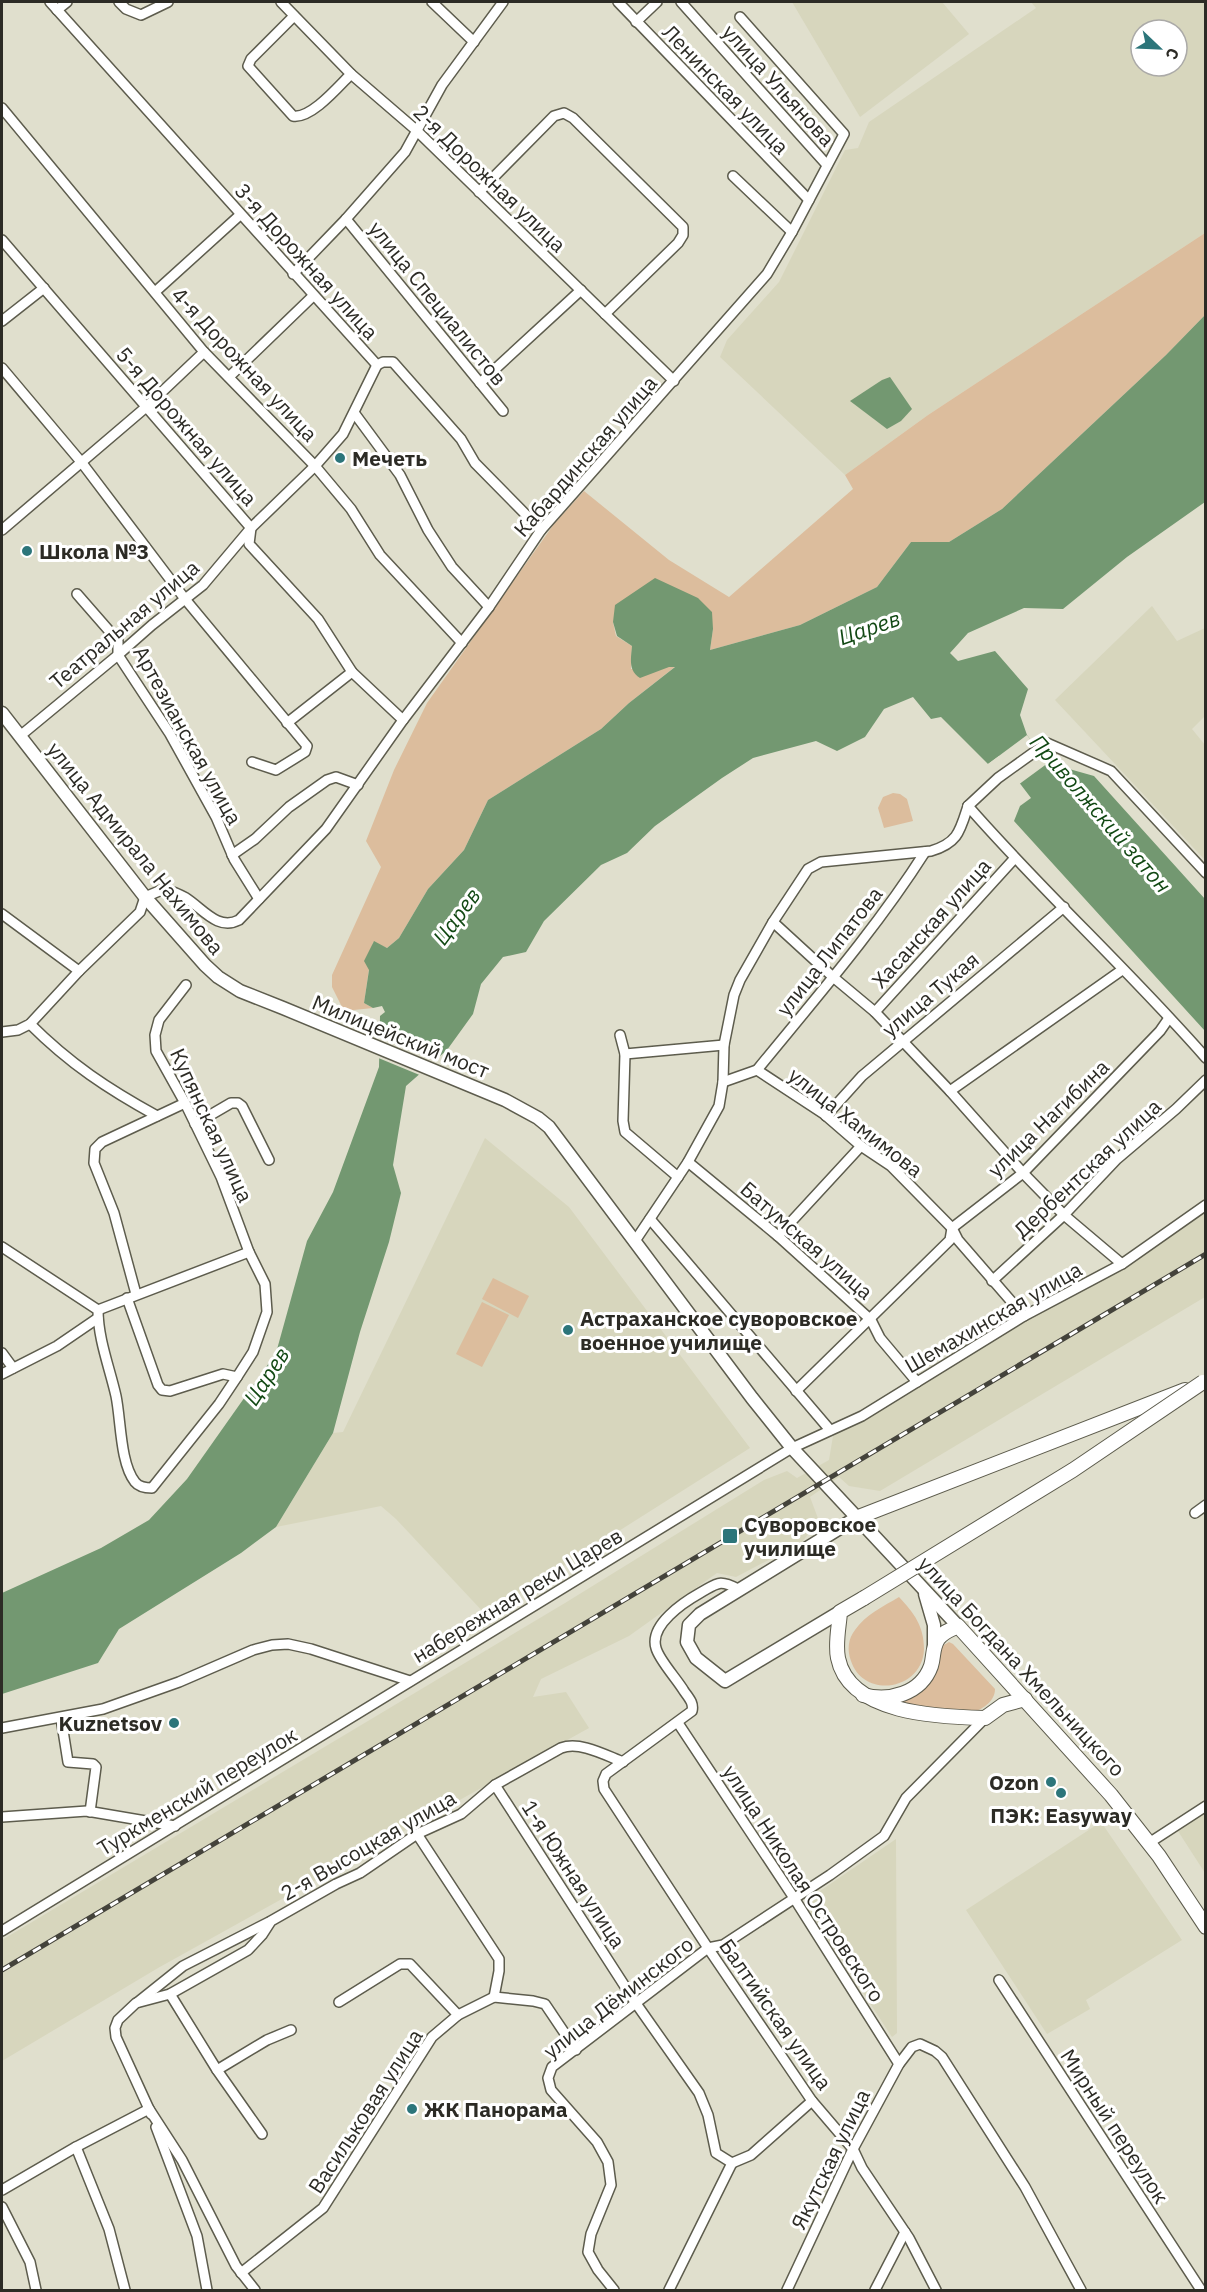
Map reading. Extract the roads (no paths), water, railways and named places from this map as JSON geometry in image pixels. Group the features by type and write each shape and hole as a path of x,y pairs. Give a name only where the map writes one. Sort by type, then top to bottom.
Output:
{"main road":[{"name":"улица Адмирала Нахимова","path":"2,714 146,897 218,977 254,998 283,1008"},
{"name":"Милицейский мост","path":"283,1008 505,1100 538,1118 549,1127 635,1241"},
{"name":"улица Богдана Хмельницкого","path":"635,1241 792,1448 1111,1795 1149,1843 1206,1927"},
{"path":"1204,1381 1073,1470 725,1681 703,1664 690,1650 687,1642 689,1625 700,1614 856,1518 1164,1399 1204,1381"},
{"path":"863,1695 886,1698 909,1692 918,1685 931,1667 934,1625 924,1590"},
{"path":"840,1612 838,1658 848,1681 863,1695 892,1707 910,1711 985,1718 1003,1705 1025,1699"},
{"path":"934,1647 941,1635 958,1626"}],"street":[{"name":"3-я Дорожная улица","path":"50,2 377,365 383,362 393,362 461,439 475,463 541,530"},
{"path":"57,10 67,2"},
{"path":"122,5 141,15 168,2"},
{"name":"2-я Дорожная улица","path":"281,2 351,74 416,130 674,381"},
{"path":"432,2 474,42"},
{"path":"293,274 346,219 405,152 442,85 503,2"},
{"name":"Ленинская улица","path":"618,2 808,200"},
{"path":"636,22 657,2"},
{"name":"улица Ульянова","path":"681,2 827,165"},
{"path":"294,16 251,59 248,66 292,116 300,117 309,113 351,74"},
{"name":"Кабардинская улица","path":"146,897 164,889 176,893 216,921 227,924 239,920 326,829 403,720 489,607 541,530 767,274 844,134 741,17"},
{"name":"4-я Дорожная улица","path":"2,110 204,352 315,466 351,509 380,555 462,644"},
{"path":"479,192 554,116 564,113 573,118 683,227 683,235 678,243 605,314"},
{"path":"733,176 792,232"},
{"path":"155,292 240,214"},
{"name":"улица Специалистов","path":"346,219 503,411"},
{"name":"5-я Дорожная улица","path":"2,240 251,528 249,544 318,618 352,672 403,720"},
{"path":"2,321 44,288"},
{"path":"480,382 581,290"},
{"path":"229,377 313,296"},
{"path":"2,530 145,408 204,352"},
{"name":"Театральная улица","path":"20,736 203,585 251,528 315,466 343,434 355,414 363,391 377,365"},
{"path":"2,368 82,463 185,599 307,746 305,752 276,770 252,762"},
{"path":"355,414 400,475 429,530 452,567 489,607"},
{"name":"Артезианская улица","path":"77,594 118,641 118,655 170,734 216,817 232,855 259,899"},
{"path":"287,723 352,672"},
{"path":"635,1241 688,1162 719,1106 723,1082 724,1044 734,995 773,922 808,869 814,864 925,852 941,848 955,838 960,831 968,806 998,778 1047,743 1111,771 1206,873"},
{"path":"232,855 255,839 289,807 327,780 336,777 358,784"},
{"path":"968,806 1014,859 1064,906 1206,1058"},
{"name":"улица Липатова","path":"757,1070 833,977 903,886 925,852"},
{"name":"Хасанская улица","path":"875,1012 1014,859"},
{"path":"2,1032 18,1030 30,1024 79,971 140,912 146,897"},
{"name":"улица Тукая","path":"826,1116 862,1076 1064,906"},
{"path":"2,914 79,971"},
{"path":"773,922 875,1012 1064,1215 1122,1264"},
{"path":"950,1091 1122,970"},
{"name":"Купянская улица","path":"186,985 159,1020 154,1042 156,1051 185,1103 221,1177 249,1252 265,1284 267,1311 253,1352 237,1377"},
{"name":"улица Нагибина","path":"796,1391 871,1320 950,1240 952,1228 1023,1173 1170,1018"},
{"path":"30,1024 70,1061 117,1094 157,1116"},
{"path":"620,1035 625,1054 623,1121 625,1132 678,1177"},
{"path":"625,1054 724,1044"},
{"name":"улица Хамимова","path":"723,1082 757,1070 826,1116 861,1146 891,1167 952,1228 958,1240 1024,1316"},
{"name":"Дербентская улица","path":"992,1281 1064,1215 1117,1159 1206,1080"},
{"path":"2,1247 23,1259 98,1314 117,1400 123,1447 135,1482 144,1488 152,1488 219,1404 237,1377 223,1374 170,1391 162,1390 158,1385 132,1296 114,1213 94,1163 95,1149 102,1142 185,1103"},
{"path":"195,1124 231,1103 238,1103 242,1106 269,1161"},
{"path":"778,1236 861,1146"},
{"name":"Батумская улица","path":"688,1162 778,1236 871,1320 880,1338 917,1382"},
{"name":"Шемахинская улица","path":"792,1448 862,1416 1024,1316 1122,1264 1206,1205"},
{"path":"650,1219 830,1430"},
{"path":"2,1374 57,1346 98,1314 132,1296 249,1252"},
{"path":"2,1353 13,1368"},
{"name":"набережная реки Царев","path":"2,1728 113,1706 272,1644 288,1644 311,1649 410,1681 792,1448"},
{"path":"1195,1513 1206,1505"},
{"path":"678,1723 690,1714 693,1704 656,1649 656,1636 659,1629 673,1612 717,1583 724,1582 738,1589"},
{"name":"Туркменский переулок","path":"2,1931 410,1681"},
{"path":"61,1718 68,1762 93,1764 96,1767 90,1812"},
{"name":"улица Дёминского","path":"614,2290 598,2270 588,2252 591,2234 611,2185 612,2177 608,2162 597,2142 551,2090 548,2078 552,2067 708,1948 723,1945 830,1875 884,1836 906,1798 985,1718"},
{"name":"Балтийская улица","path":"678,1723 606,1774 603,1781 604,1789 812,2101 853,2149 862,2168 905,2232 936,2290"},
{"name":"улица Николая Островского","path":"678,1723 794,1898 899,2064"},
{"name":"2-я Высоцкая улица","path":"135,2004 170,1994 248,1950 271,1921 360,1873 417,1834 461,1814 495,1785 569,1745 623,1762"},
{"name":"1-я Южная улица","path":"495,1785 635,2002 699,2093 708,2115 716,2152 723,2159 732,2163"},
{"path":"1149,1843 1206,1806"},
{"path":"2,1817 90,1812 175,1826"},
{"path":"417,1834 499,1959 494,1997 545,2004 576,2050"},
{"path":"207,2290 197,2236 149,2109 116,2037 115,2028 118,2020 135,2004 183,1966 271,1921"},
{"path":"339,2002 400,1964 410,1964 458,2015"},
{"name":"Мирный переулок","path":"999,1980 1201,2290"},
{"path":"170,1994 217,2070 262,2134"},
{"name":"Васильковая улица","path":"242,2273 324,2208 432,2037 458,2015 494,1997"},
{"path":"217,2070 267,2040 291,2030"},
{"name":"Якутская улица","path":"786,2290 853,2149 899,2064 912,2047 920,2044 927,2046 942,2057 1025,2187 1081,2290"},
{"path":"669,2290 732,2163 751,2155 812,2101"},
{"path":"149,2109 182,2160 242,2273 255,2290"},
{"path":"2,2190 76,2146 149,2109"},
{"path":"76,2146 109,2229 125,2290"},
{"path":"2,2207 30,2262 36,2290"},
{"path":"875,2290 905,2232"}],"water":[{"path":"1205,315 1205,502 1127,557 1063,609 1024,608 968,633 950,653 958,661 995,651 1028,689 1020,715 1027,735 1048,763 1094,776 1205,899 1205,1031 1014,821 1020,806 1031,798 999,756 988,764 941,717 931,719 913,697 884,709 865,737 837,751 816,741 753,758 655,826 627,853 601,865 544,921 526,952 503,957 481,984 473,1014 447,1050 406,1086 393,1165 401,1193 389,1242 360,1332 333,1433 276,1527 241,1553 119,1629 98,1663 2,1694 2,1593 101,1548 149,1520 187,1479 276,1353 307,1241 333,1192 379,1067 380,1016 385,1012 382,1006 373,1008 364,1003 369,970 364,961 374,941 387,948 399,938 428,889 464,850 488,800 601,729 629,703 675,667 640,678 636,675 631,664 632,646 617,636 613,622 615,605 655,578 698,598 712,612 713,629 710,650 800,625 877,587 911,542 949,542 1002,509 1166,355"},
{"path":"890,377 912,409 901,421 887,429 850,401"}],"railway":[{"path":"2,1970 1206,1254"}],"place":[{"name":"Мечеть","path":"340,458"},
{"name":"Школа №3","path":"27,551"},
{"name":"Астраханское суворовское военное училище","path":"568,1330"},
{"name":"Суворовское училище","path":"730,1536"},
{"name":"Kuznetsov","path":"174,1723"},
{"name":"Ozon","path":"1051,1782"},
{"name":"ПЭК: Easyway","path":"1061,1793"},
{"name":"ЖК Панорама","path":"412,2109"}],"water label":[{"name":"Царев","path":"869,627"},
{"name":"Приволжский затон","path":"1101,813"},
{"name":"Царев","path":"456,916"},
{"name":"Царев","path":"266,1376"}]}
